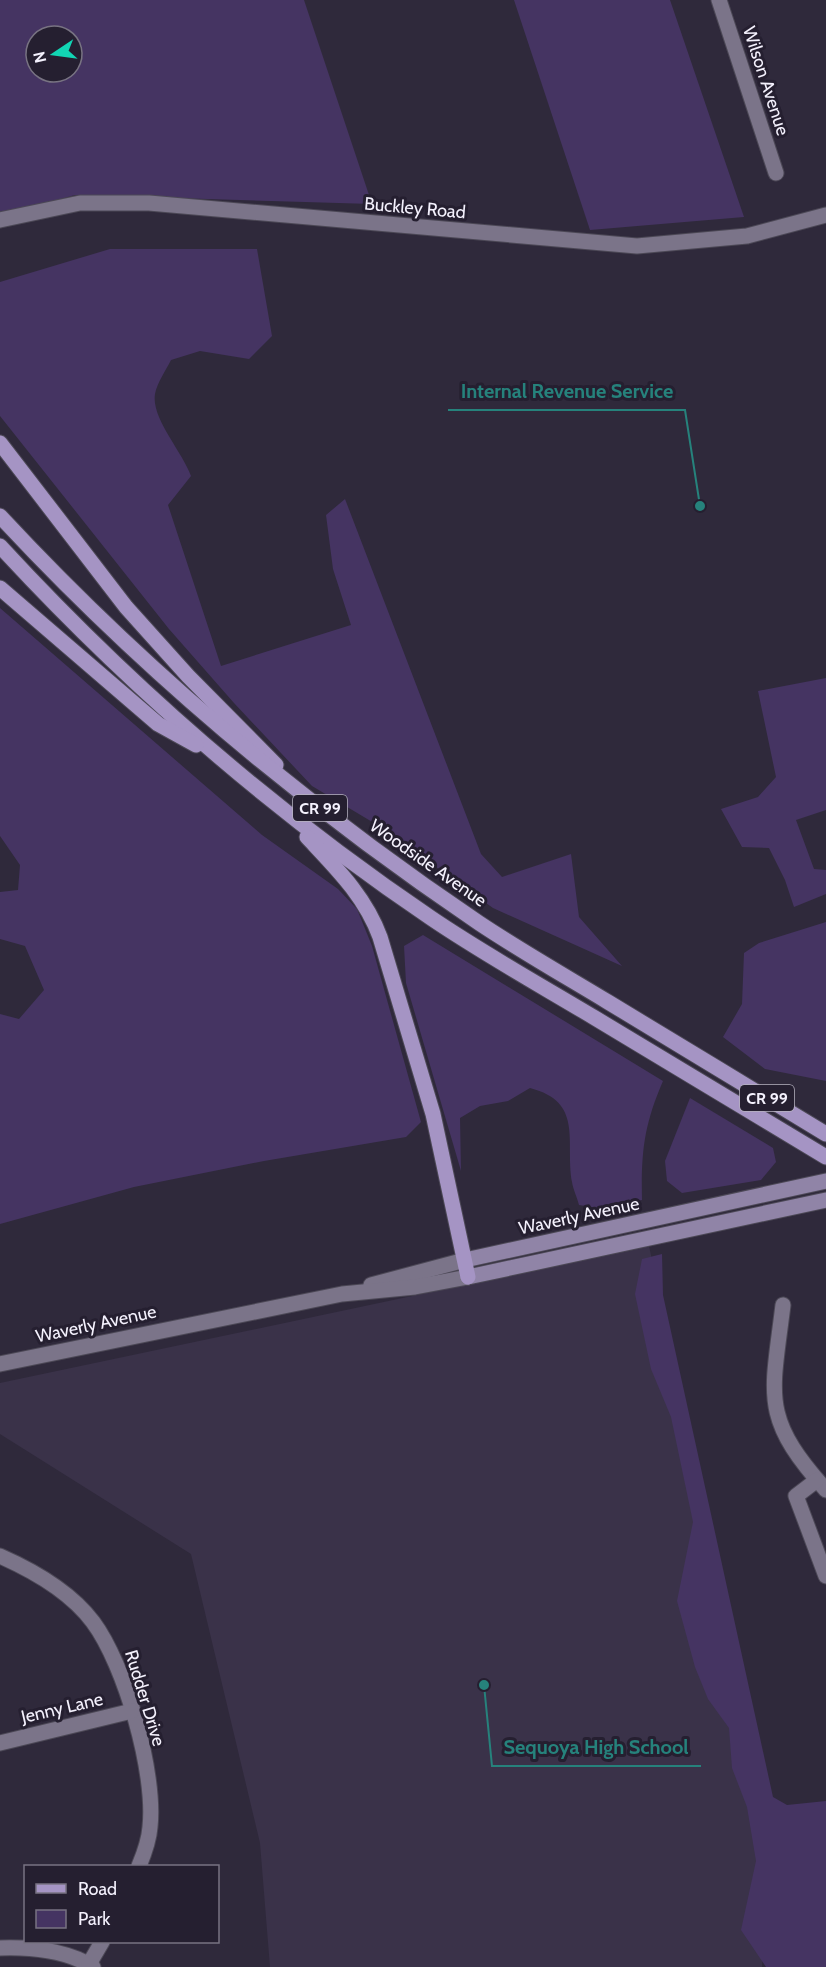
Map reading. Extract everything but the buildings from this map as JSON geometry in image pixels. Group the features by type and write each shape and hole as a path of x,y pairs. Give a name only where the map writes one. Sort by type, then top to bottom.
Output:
{"main road":[{"path":"0,443 126,606 188,676 306,798"},
{"name":"Woodside Avenue","path":"0,516 148,665 250,754 306,798 481,925 826,1134"},
{"name":"CR 99","path":"0,546 60,612 112,662 220,758 372,877 447,929 826,1157"},
{"path":"0,588 158,724 220,758"},
{"path":"276,804 352,886 375,923 424,1081 468,1277"},
{"name":"Waverly Avenue","path":"465,1260 826,1181"},
{"name":"Waverly Avenue","path":"468,1277 826,1200"}],"street":[{"name":"Wilson Avenue","path":"719,0 776,173"},
{"name":"Buckley Road","path":"0,220 80,203 149,203 637,246 747,236 826,215"},
{"name":"Waverly Avenue","path":"342,1294 410,1272 465,1260"},
{"name":"Waverly Avenue","path":"0,1364 342,1294 416,1287 468,1277"},
{"path":"783,1305 773,1387 774,1409 782,1432 821,1485 796,1496 826,1576"},
{"name":"Rudder Drive","path":"0,1556 30,1569 68,1597 92,1620 107,1644 121,1674 132,1711 150,1800 150,1826 139,1865"},
{"name":"Jenny Lane","path":"0,1743 132,1711"},
{"path":"0,1948 21,1947 58,1953 91,1966 101,1943"}],"shaded area":[{"path":"649,1246 774,1818 762,1967 270,1967 260,1843 191,1554 0,1434 0,1383"}],"green space":[{"path":"0,0 304,0 372,204 75,195 0,216"},
{"path":"514,0 670,0 744,217 590,230"},
{"path":"110,249 257,249 272,336 249,359 200,351 171,360 155,394 155,403 162,424 191,476 168,505 221,666 351,625 333,569 326,515 345,499 481,854 502,877 571,854 579,917 622,966 493,908 379,826 312,786 169,629 0,416 0,282"},
{"path":"0,608 262,835 338,889 357,909 372,946 421,1122 406,1137 264,1161 134,1187 0,1224 0,1014 19,1019 44,990 25,946 0,939 0,892 18,890 20,865 0,836"},
{"path":"826,678 826,810 796,820 814,869 826,870 826,894 794,907 785,880 769,848 742,847 721,809 758,797 776,777 758,691"},
{"path":"826,922 826,1081 765,1069 723,1037 742,1004 744,953 759,943"},
{"path":"423,935 663,1081 645,1139 642,1200 598,1208 579,1205 572,1182 569,1125 565,1113 547,1094 530,1088 508,1101 480,1106 460,1118 461,1171 406,983 404,946"},
{"path":"690,1098 773,1148 776,1162 761,1180 682,1193 667,1181 665,1161"},
{"path":"662,1254 663,1295 773,1797 787,1805 826,1801 826,1967 766,1967 741,1930 756,1861 747,1807 732,1768 729,1728 708,1699 695,1667 677,1601 693,1522 671,1417 651,1369 635,1294 642,1259"}],"place":[{"name":"Internal Revenue Service","path":"700,506"},
{"name":"Sequoya High School","path":"484,1685"}]}
